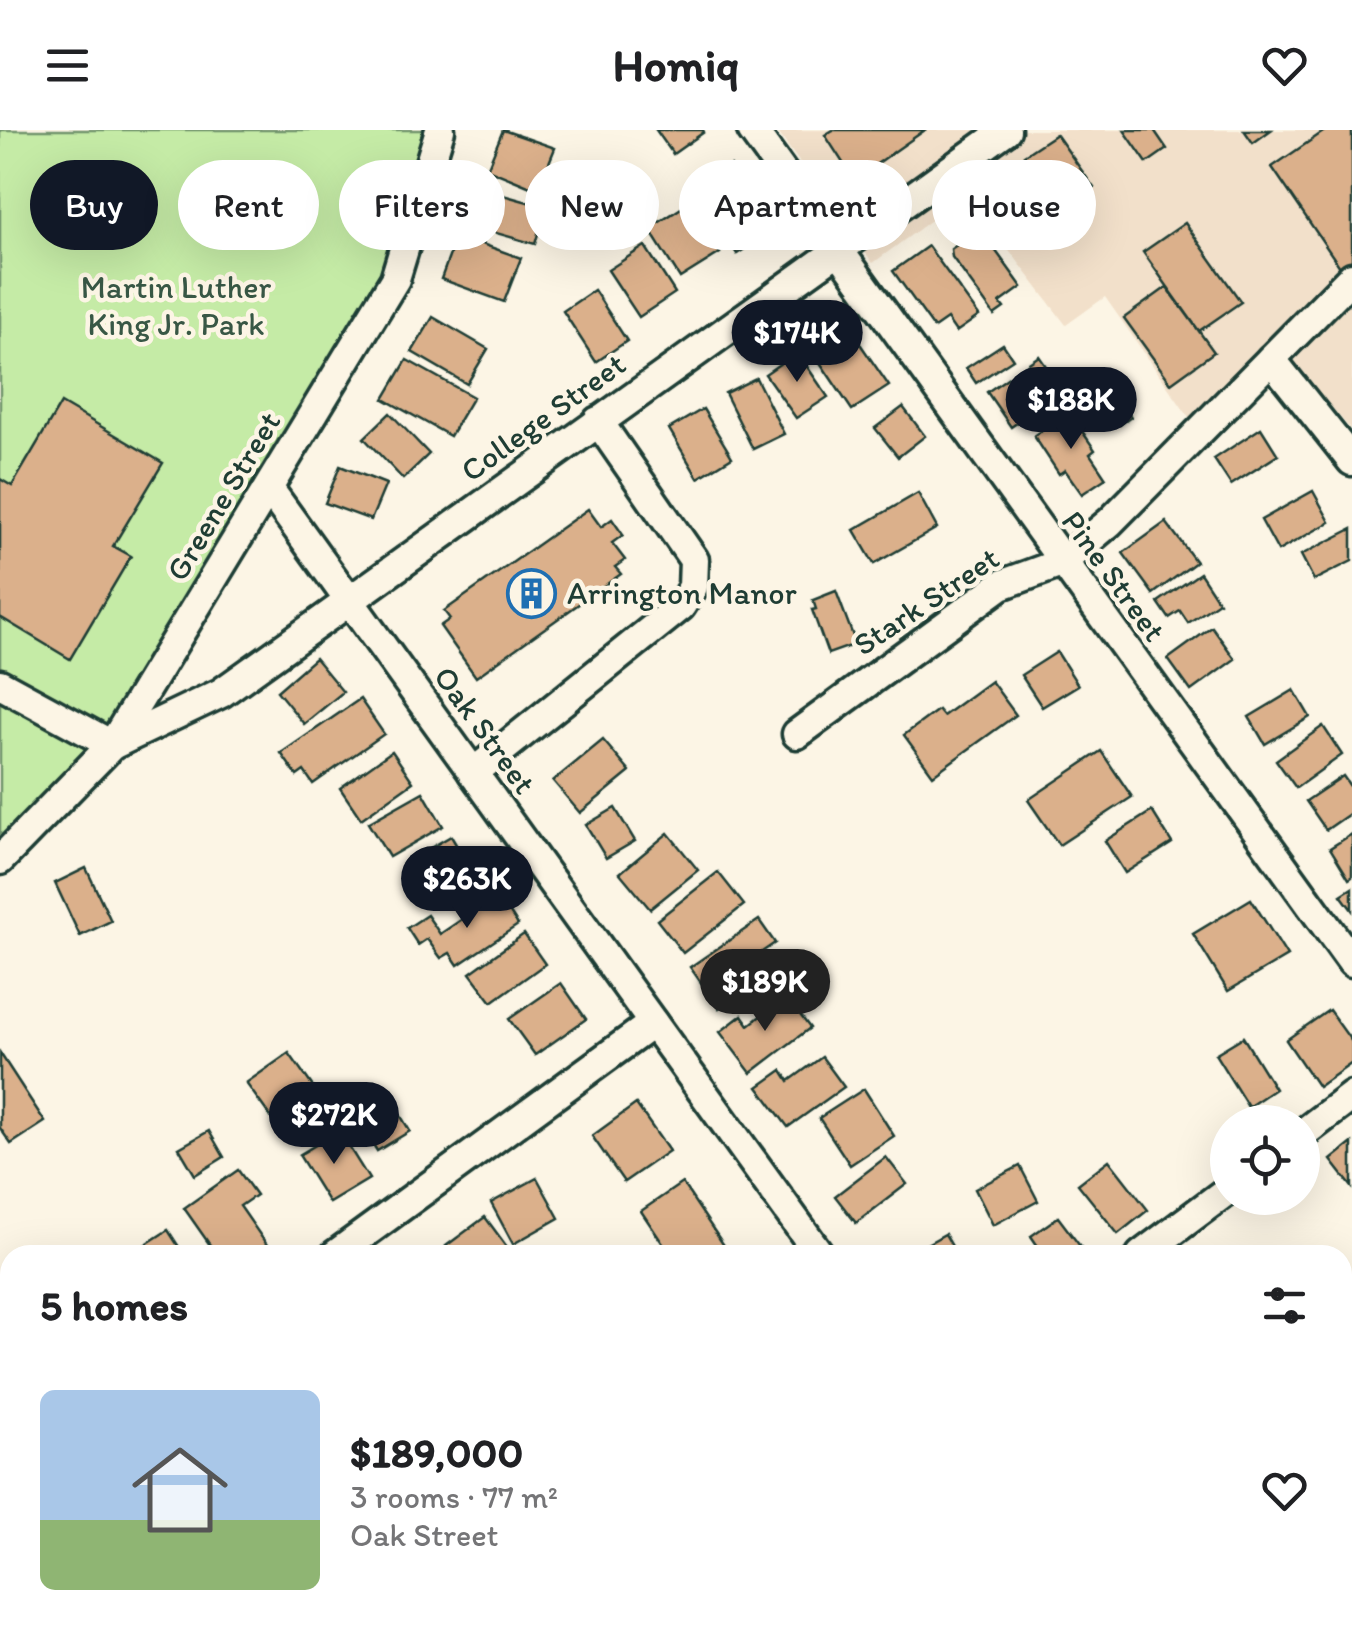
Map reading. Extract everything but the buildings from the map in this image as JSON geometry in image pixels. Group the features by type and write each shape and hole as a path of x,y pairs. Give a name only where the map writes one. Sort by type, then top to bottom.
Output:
{"street":[{"name":"Greene Street","path":"0,860 112,745 395,279 440,130"},
{"name":"Pine Street","path":"752,130 773,160"},
{"name":"College Street","path":"912,197 1006,130"},
{"name":"Pine Street","path":"837,250 1352,962"},
{"name":"College Street","path":"112,745 222,693 837,250"},
{"name":"Stark Street","path":"796,734 1001,585 1061,563 1110,522 1352,277"},
{"path":"1271,359 1352,461"},
{"path":"473,773 656,630 693,587 694,560 598,421"},
{"name":"Oak Street","path":"268,489 813,1245"},
{"path":"0,684 112,745"},
{"path":"348,1245 653,1024"},
{"path":"1320,1120 1352,1096"},
{"path":"1154,1245 1210,1203"}],"shaded area":[{"path":"776,130 1352,130 1352,431 1272,338 1191,420 1105,297 1066,325 1009,250 1096,250 1096,160 932,160 932,220 912,234 912,160 798,160"},
{"path":"864,250 891,250 873,263"}],"green space":[{"name":"Martin Luther King Jr. Park","path":"0,130 440,130 431,160 339,160 339,250 404,250 395,279 112,745 0,860"}],"place":[{"name":"Arrington Manor","path":"532,593"}]}
